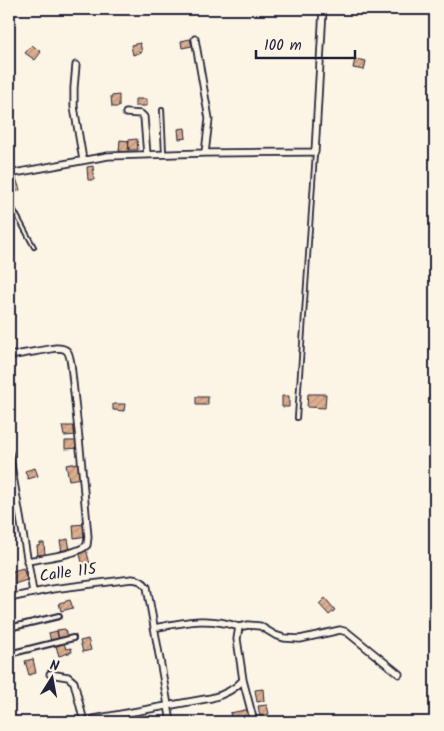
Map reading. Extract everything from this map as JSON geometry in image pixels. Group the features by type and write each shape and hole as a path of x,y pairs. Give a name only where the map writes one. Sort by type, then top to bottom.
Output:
{"street":[{"path":"9,174 108,156 315,152 323,9"},
{"path":"196,39 208,119 205,153"},
{"path":"76,65 74,107 83,160"},
{"path":"126,113 141,114 144,117 147,155"},
{"path":"9,356 56,348 67,350 70,356 82,458 87,545 69,553 27,561"},
{"path":"9,453 33,592"},
{"name":"Calle 115","path":"9,598 52,589 132,579 144,583 147,587 154,628"},
{"path":"9,628 59,616"},
{"path":"171,722 154,628 198,620 226,622 239,626 260,626 284,638 300,639 340,630 347,632 399,674"},
{"path":"239,626 237,639 243,680 254,722"},
{"path":"9,654 73,638"},
{"path":"50,674 68,677 74,682 82,722 222,695 243,680"}],"lane":[{"path":"162,110 164,154"},
{"path":"298,418 315,152"},
{"path":"9,201 34,247"}],"building":[{"path":"190,39 192,46 182,48 181,41"},
{"path":"140,43 142,52 133,55 131,45"},
{"path":"32,45 41,52 35,60 25,53"},
{"path":"355,59 366,61 364,70 353,68"},
{"path":"119,95 119,107 112,107 111,96"},
{"path":"135,99 147,99 147,106 135,106"},
{"path":"185,128 186,138 179,139 178,129"},
{"path":"137,139 138,150 129,150 128,140"},
{"path":"120,140 129,141 128,152 119,151"},
{"path":"93,166 94,180 88,180 87,167"},
{"path":"15,175 20,190 12,193 9,177"},
{"path":"308,394 326,394 325,408 307,407"},
{"path":"282,396 289,396 289,407 282,407"},
{"path":"196,397 208,397 208,405 196,405"},
{"path":"113,404 125,404 124,411 113,410"},
{"path":"62,426 75,426 76,435 64,436"},
{"path":"65,441 78,441 79,448 65,449"},
{"path":"78,463 81,478 69,480 66,465"},
{"path":"35,468 38,476 28,479 25,471"},
{"path":"85,524 87,536 74,538 73,525"},
{"path":"68,539 70,550 62,552 60,541"},
{"path":"40,543 44,543 45,555 38,556 37,546"},
{"path":"86,549 90,564 83,566 79,551"},
{"path":"23,568 27,580 11,585 9,580 10,572"},
{"path":"325,598 335,610 329,615 319,604"},
{"path":"70,600 73,608 61,611 59,603"},
{"path":"65,629 67,638 59,640 57,630"},
{"path":"57,631 59,641 51,642 49,633"},
{"path":"88,639 91,650 83,652 80,641"},
{"path":"64,643 66,649 71,648 72,652 59,656 56,646"},
{"path":"33,659 36,673 29,675 25,661"},
{"path":"263,689 264,701 257,702 255,690"},
{"path":"267,705 269,714 260,716 258,706"},
{"path":"250,709 251,715 239,717 240,722 232,722 230,713"}]}
